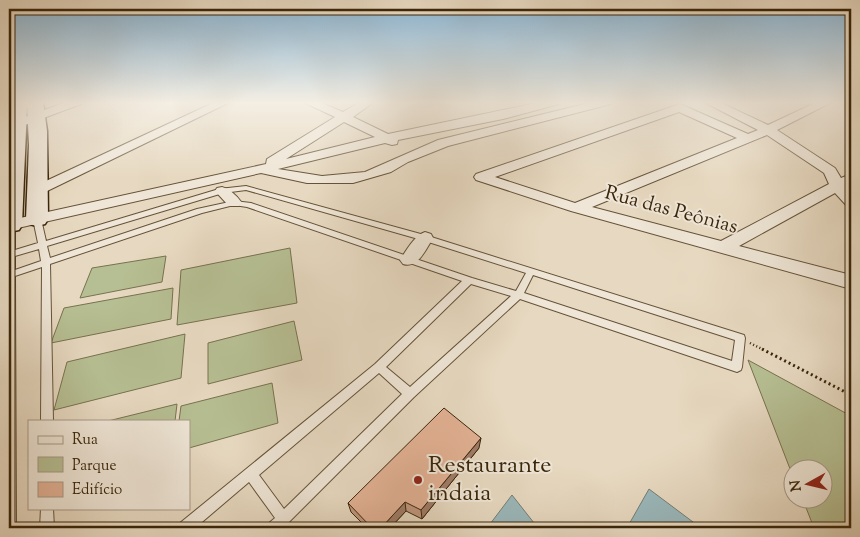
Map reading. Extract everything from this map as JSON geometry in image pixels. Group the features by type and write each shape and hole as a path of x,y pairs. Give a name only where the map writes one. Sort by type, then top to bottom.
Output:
{"street":[{"path":"14,127 10,199 11,225 443,127"},
{"path":"36,127 37,219"},
{"path":"36,191 171,127"},
{"path":"261,169 327,127"},
{"path":"366,127 388,138 402,152 402,160"},
{"path":"261,169 288,177 311,180 363,178 443,143 507,127"},
{"name":"Rua das Peônias","path":"624,127 481,176 576,208 851,282"},
{"name":"Rua das Peônias","path":"723,127 748,138"},
{"path":"766,127 770,129"},
{"path":"766,127 830,171 837,186 851,202"},
{"path":"576,208 774,127"},
{"path":"319,156 319,163 324,174 330,180"},
{"path":"724,247 851,178"},
{"path":"222,191 234,203"},
{"path":"409,260 425,238"}],"lane":[{"path":"12,254 43,243 222,191 246,188 425,238 740,338 737,367 234,203 200,211 12,274"},
{"path":"37,219 46,262 47,420"},
{"path":"9,528 11,225"},
{"path":"274,528 410,394 518,295 531,271"},
{"path":"185,528 379,366 469,280"},
{"path":"379,366 410,394"},
{"path":"250,473 284,518"},
{"path":"47,510 48,528"}],"path":[{"path":"740,338 851,395"}],"green space":[{"path":"290,248 297,303 177,325 181,270"},
{"path":"166,256 162,282 80,298 92,268"},
{"path":"173,288 171,319 51,343 64,308"},
{"path":"294,321 302,360 208,384 208,343"},
{"path":"185,334 181,378 54,410 67,362"},
{"path":"748,360 851,416 851,528 814,528 807,510 832,510 832,460 787,460"},
{"path":"272,383 278,423 190,448 190,420 179,420 181,406"},
{"path":"177,404 175,420 112,420"}],"water":[{"path":"649,489 701,528 631,528 628,526"},
{"path":"512,495 538,528 487,528"}],"building":[{"name":"Restaurante indaia","path":"444,408 481,438 421,510 405,502 381,528 372,528 348,503"}],"place":[{"name":"Restaurante indaia","path":"418,480"}]}
